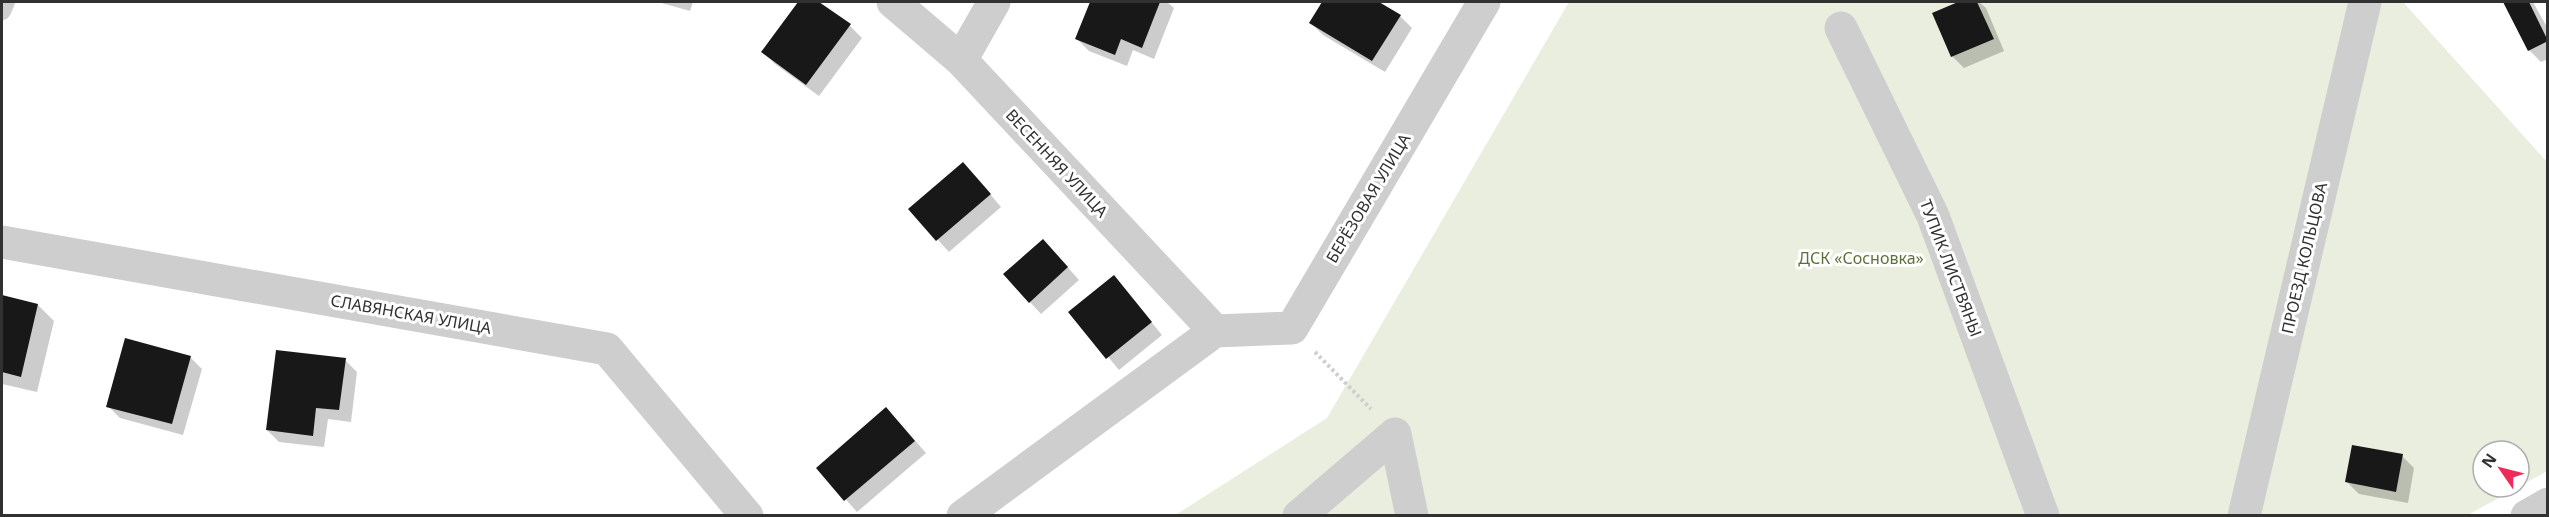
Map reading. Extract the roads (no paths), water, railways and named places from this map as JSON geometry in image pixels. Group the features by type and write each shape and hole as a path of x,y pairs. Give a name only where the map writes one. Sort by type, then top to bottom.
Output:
{"street":[{"name":"ВЕСЕННЯЯ УЛИЦА","path":"893,2 961,60 1215,331"},
{"path":"961,60 994,2"},
{"name":"БЕРЁЗОВАЯ УЛИЦА","path":"1215,331 1292,328 1484,2"},
{"name":"ПРОЕЗД КОЛЬЦОВА","path":"2244,516 2365,2"},
{"name":"ТУПИК ЛИСТВЯНЫ","path":"1841,28 1933,216 2043,516"},
{"name":"СЛАВЯНСКАЯ УЛИЦА","path":"2,242 607,349 747,516"},
{"path":"963,516 1215,331"},
{"path":"1299,516 1395,434 1412,516"},
{"path":"2527,516 2547,504"}],"lane":[{"path":"2,11 6,2"}],"park label":[{"name":"ДСК «Сосновка»","path":"1861,258"}]}
